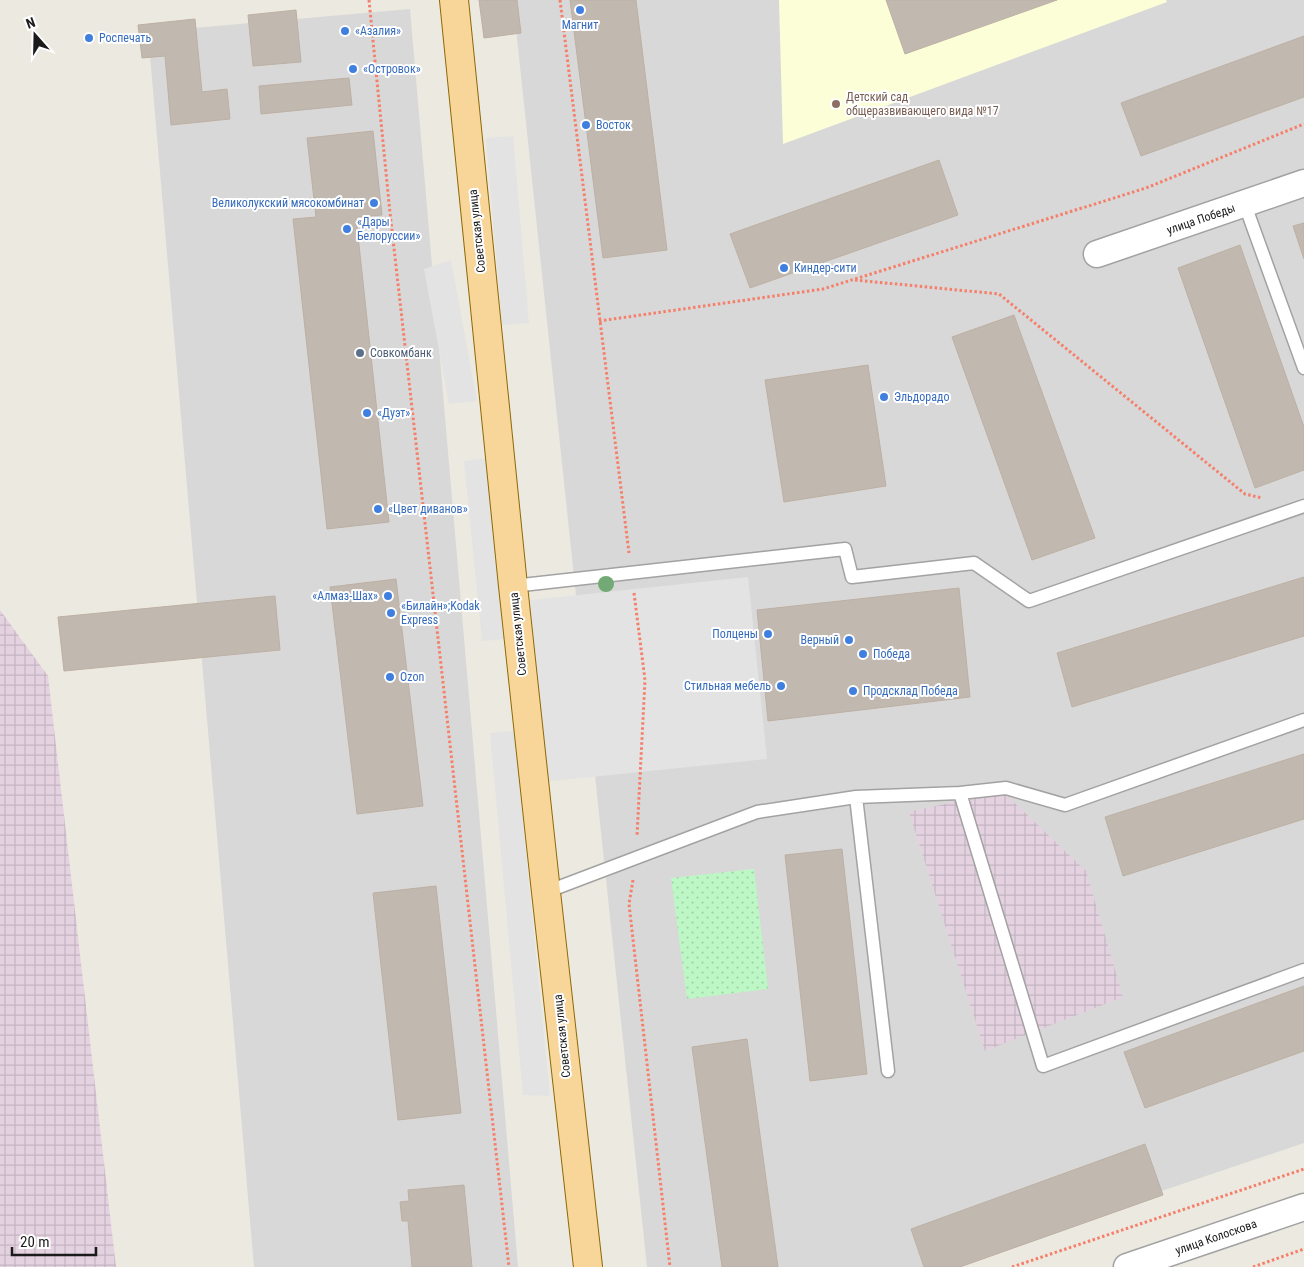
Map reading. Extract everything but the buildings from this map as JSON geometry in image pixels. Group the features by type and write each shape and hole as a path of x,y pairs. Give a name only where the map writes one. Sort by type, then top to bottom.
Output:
{"main road":[{"name":"Советская улица","path":"454,0 513,586 588,1267"}],"street":[{"name":"улица Победы","path":"1097,254 1304,183"},
{"name":"улица Колоскова","path":"1127,1267 1304,1206"}],"lane":[{"path":"1245,204 1304,368"},
{"path":"513,586 845,549 852,577 974,563 1029,601 1302,507"},
{"path":"546,892 757,812 856,797 960,794 1006,788 1065,805 1304,720"},
{"path":"960,794 1043,1066 1304,970"},
{"path":"856,797 888,1071"}],"path":[{"path":"369,0 391,223 509,1267"},
{"path":"560,0 645,680 636,858 629,904 670,1267"},
{"path":"599,321 823,289 1146,188 1304,124"},
{"path":"852,280 999,294 1245,494 1302,507"},
{"path":"1012,1267 1304,1169"},
{"path":"1252,1267 1304,1249"}],"shaded area":[{"path":"513,0 1304,0 1304,1143 936,1267 647,1267"},
{"name":"Детский сад общеразвивающего вида №17","path":"779,0 1166,0 1167,2 783,144"},
{"path":"410,9 518,1267 254,1267 148,32"},
{"path":"513,136 529,323 502,325 486,138"},
{"path":"451,260 477,401 449,404 424,269"},
{"path":"490,458 511,639 482,641 464,461"},
{"path":"748,577 767,759 542,782 522,601"},
{"path":"0,610 48,676 116,1267 0,1267"},
{"path":"514,731 550,1096 523,1095 490,733"},
{"path":"1002,791 1086,871 1123,997 985,1051 909,812"}],"green space":[{"path":"754,869 768,989 687,999 671,878"}],"place":[{"name":"Магнит","path":"580,10"},
{"name":"«Азалия»","path":"345,31"},
{"name":"Роспечать","path":"89,38"},
{"name":"«Островок»","path":"353,69"},
{"name":"Детский сад общеразвивающего вида №17","path":"836,104"},
{"name":"Восток","path":"586,125"},
{"name":"Великолукский мясокомбинат","path":"374,203"},
{"name":"«Дары Белоруссии»","path":"347,229"},
{"name":"Киндер-сити","path":"784,268"},
{"name":"Совкомбанк","path":"360,353"},
{"name":"Эльдорадо","path":"884,397"},
{"name":"«Дуэт»","path":"367,413"},
{"name":"«Цвет диванов»","path":"378,509"},
{"name":"«Алмаз-Шах»","path":"388,596"},
{"name":"«Билайн»;Kodak Express","path":"391,613"},
{"name":"Полцены","path":"768,634"},
{"name":"Верный","path":"849,640"},
{"name":"Победа","path":"863,654"},
{"name":"Ozon","path":"390,677"},
{"name":"Стильная мебель","path":"781,686"},
{"name":"Продсклад Победа","path":"853,691"}]}
